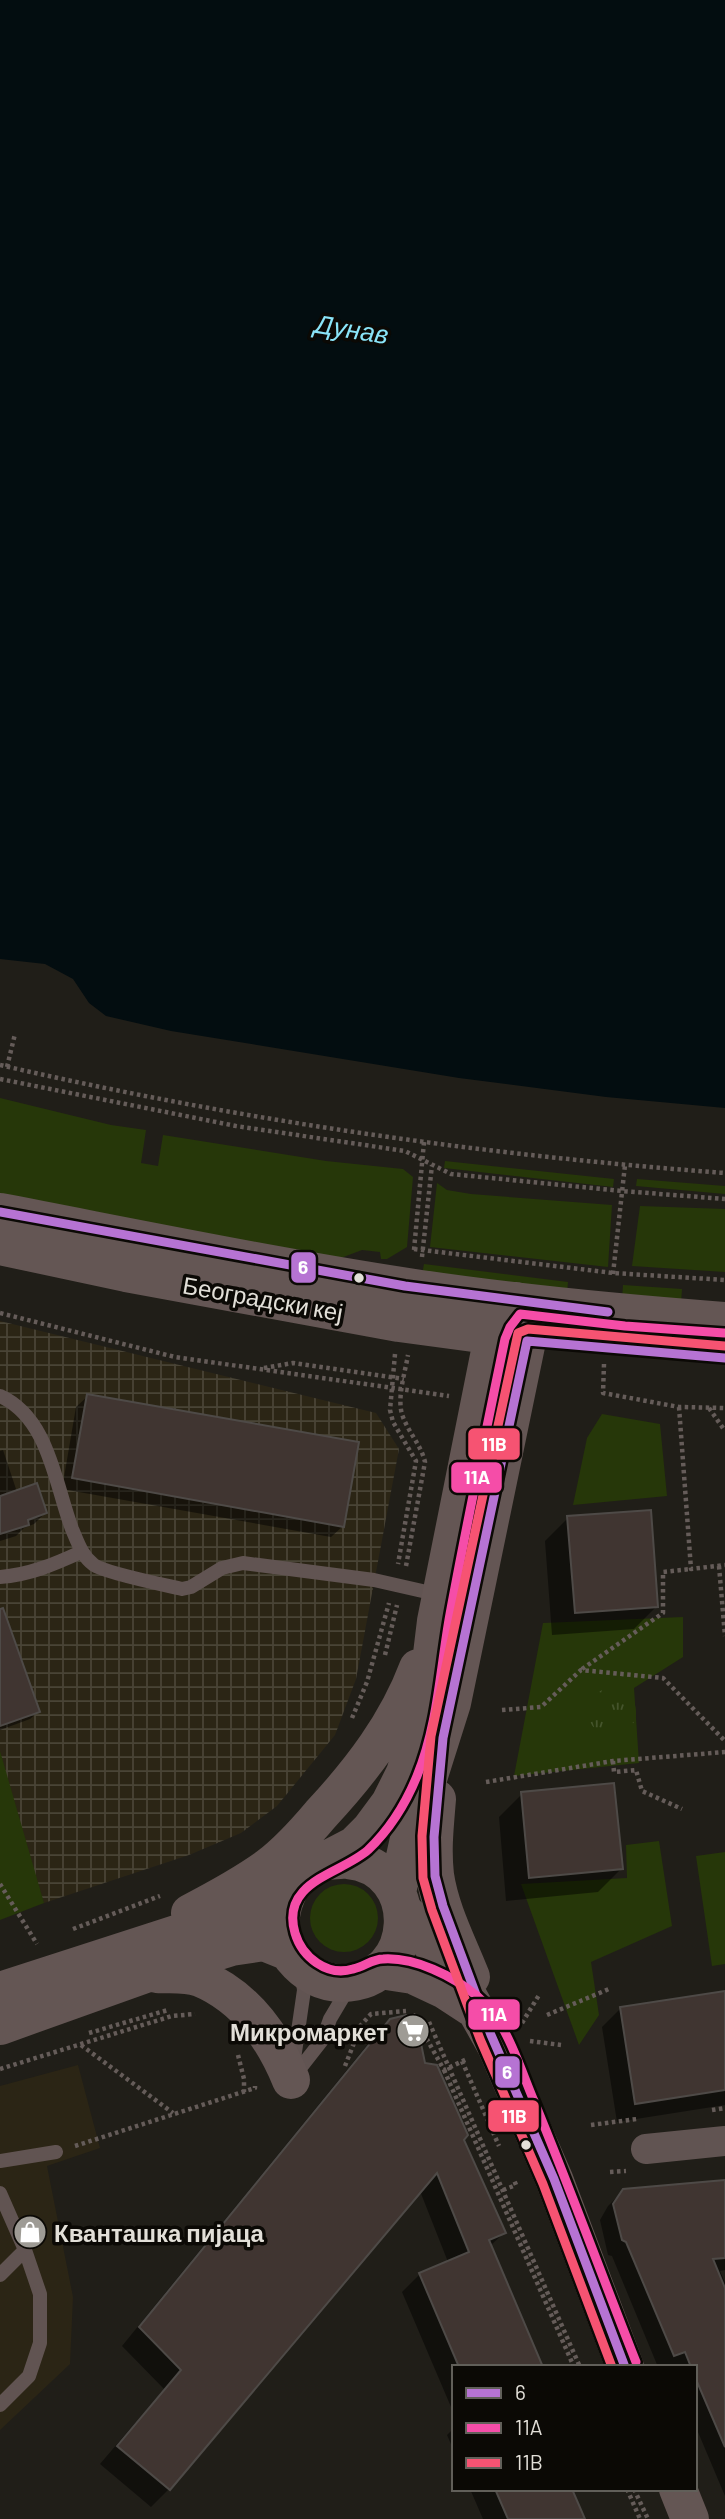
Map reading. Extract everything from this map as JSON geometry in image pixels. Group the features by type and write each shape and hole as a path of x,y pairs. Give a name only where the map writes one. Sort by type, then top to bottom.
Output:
{"main road":[{"name":"Београдски кеј","path":"0,1212 418,1289 626,1314 725,1321"},
{"name":"Београдски кеј","path":"0,1246 291,1304 399,1323 510,1338"},
{"path":"83,1965 226,1895 287,1851 354,1779 378,1747 416,1674 439,1608 510,1338 529,1328 516,1301"},
{"path":"366,1977 396,1954 403,1932 400,1901 409,1839 452,1703 510,1338"},
{"path":"0,1991 250,1912 264,1906 307,1870 355,1844 370,1830 390,1803 405,1773 420,1727 439,1608"},
{"path":"443,1738 434,1837 435,1876 443,1906 554,2179 624,2365"},
{"path":"326,1861 347,1859 367,1864 384,1876 454,1971 496,2034"},
{"path":"291,1886 283,1902 280,1919 282,1936 295,1960"},
{"path":"0,2026 148,1973 253,1942 264,1942 295,1960 316,1978 333,1983 366,1977 413,1975 445,1990 496,2034"},
{"path":"148,1973 198,1977 242,2006 266,2030 267,2082"},
{"path":"678,2491 690,2519"}],"street":[{"path":"646,2150 725,2141"}],"lane":[{"path":"0,1396 21,1409 35,1427 47,1453 81,1552 97,1567 182,1589 191,1587 222,1568 243,1563 374,1580 398,1586 439,1608"},
{"path":"0,1577 22,1574 58,1563 81,1552"},
{"path":"267,2082 303,1999 295,1960"},
{"path":"267,2082 323,2039 330,2019 366,1977"},
{"path":"0,2161 56,2152"},
{"path":"0,2193 25,2250 40,2294 40,2343 29,2376 0,2404"},
{"path":"0,2275 25,2250"}],"path":[{"path":"7,1067 15,1034"},
{"path":"0,1065 202,1108 424,1142 625,1165 725,1172"},
{"path":"0,1079 236,1126 405,1151 451,1174 725,1199"},
{"path":"412,1257 424,1142"},
{"path":"421,1266 432,1165"},
{"path":"612,1284 625,1165"},
{"path":"414,1249 613,1273 725,1280"},
{"path":"0,1313 175,1357 452,1396"},
{"path":"351,1720 367,1682 398,1586 416,1461 393,1422 390,1410 396,1342"},
{"path":"384,1658 425,1462 422,1449 402,1415 404,1379 410,1345"},
{"path":"257,1369 293,1363 404,1379"},
{"path":"604,1364 603,1393 679,1407 725,1408"},
{"path":"679,1407 691,1569"},
{"path":"709,1408 725,1432"},
{"path":"502,1710 541,1707 581,1670 663,1614 663,1572 722,1566 725,1636"},
{"path":"581,1670 663,1678 725,1741"},
{"path":"486,1782 613,1761 725,1752"},
{"path":"613,1761 614,1772 636,1770 642,1791 682,1809"},
{"path":"0,1884 37,1944 25,1948"},
{"path":"63,1933 168,1893"},
{"path":"547,2015 609,1989"},
{"path":"446,2068 462,2061 539,1995"},
{"path":"85,2034 176,2007"},
{"path":"345,2066 361,2025 371,2014 411,2011 419,2020 446,2068 503,2190 579,2365"},
{"path":"425,2013 573,2365"},
{"path":"0,2069 172,2016 196,2014 202,2018"},
{"path":"496,2034 561,2045"},
{"path":"80,2045 174,2114"},
{"path":"234,2049 244,2079 244,2092"},
{"path":"462,2061 500,2147"},
{"path":"56,2152 244,2092 267,2082"},
{"path":"503,2190 516,2185 511,2172"},
{"path":"628,2491 640,2519"},
{"path":"636,2491 648,2519"}],"shaded area":[{"path":"0,1321 376,1413 399,1449 356,1679 335,1735 277,1806 241,1833 189,1855 44,1903 0,1772"},
{"name":"Кванташка пијаца","path":"78,2065 100,2148 47,2166 73,2297 70,2364 0,2430 0,2086"}],"green space":[{"path":"0,1098 111,1125 146,1130 141,1163 158,1166 163,1135 326,1161 403,1169 413,1177 407,1247 387,1259 381,1259 380,1252 362,1250 338,1259 0,1197"},
{"path":"445,1161 614,1179 613,1187 444,1168"},
{"path":"637,1179 725,1186 725,1194 636,1186"},
{"path":"437,1183 447,1190 471,1194 612,1205 608,1267 430,1247"},
{"path":"640,1206 725,1209 725,1272 632,1266"},
{"path":"424,1264 568,1282 567,1293 422,1275"},
{"path":"623,1285 682,1289 681,1303 622,1299"},
{"path":"602,1414 660,1424 667,1496 573,1505 587,1438"},
{"path":"683,1617 683,1657 634,1688 639,1763 514,1776 543,1623"},
{"path":"612,1688 621,1689 629,1695 635,1703 635,1721 629,1729 621,1735 612,1736 603,1735 595,1729 589,1721 588,1712 589,1703 595,1695 603,1689"},
{"path":"0,1751 44,1903 0,1920"},
{"path":"659,1841 672,1926 591,1962 599,2015 579,2045 521,1884 627,1878 626,1845"},
{"path":"725,1852 725,1964 712,1966 696,1856"},
{"path":"344,1884 357,1887 368,1894 375,1905 378,1918 375,1931 368,1942 357,1949 344,1952 331,1949 320,1942 313,1931 310,1918 313,1905 320,1894 331,1887"}],"water":[{"name":"Дунав","path":"0,0 725,0 725,1108 606,1097 459,1078 171,1031 106,1016 89,1003 73,979 45,964 0,959"}],"building":[{"path":"87,1394 359,1442 344,1527 72,1478"},
{"path":"37,1483 47,1513 28,1520 29,1525 0,1534 0,1496"},
{"path":"651,1510 658,1607 575,1613 567,1516"},
{"path":"3,1608 40,1712 0,1726 0,1609"},
{"path":"614,1783 623,1869 529,1878 521,1792"},
{"path":"725,1991 725,2090 635,2104 620,2007"},
{"path":"406,2015 417,2024 425,2063 437,2065 468,2135 464,2140 506,2233 489,2240 542,2365 458,2365 419,2273 469,2252 437,2173 170,2490 117,2446 181,2370 139,2327 390,2019"},
{"path":"725,2180 725,2258 713,2259 725,2288 725,2447 697,2382 697,2365 690,2365 685,2352 674,2356 626,2242 622,2240 613,2204 623,2189"},
{"path":"496,2491 573,2491 585,2519 508,2519"}],"transit line":[{"name":"6","path":"0,1212 405,1286 608,1312"},
{"name":"11A","path":"636,2362 517,2059 504,2031 487,2006 457,1981 408,1961 379,1959 343,1971 325,1967 310,1957 298,1942 293,1915 296,1901 304,1890 356,1858 376,1842 396,1816 417,1776 430,1737 463,1545 505,1339 510,1327 520,1314 625,1326 724,1333"},
{"name":"11B","path":"611,2365 543,2184 480,2039 432,1910 423,1878 422,1836 431,1736 518,1333 528,1329 725,1346"},
{"name":"6","path":"624,2365 554,2179 491,2035 443,1906 435,1876 434,1837 443,1738 527,1341 725,1358"}],"place":[{"name":"Микромаркет","path":"413,2031"},
{"name":"Кванташка пијаца","path":"30,2232"}]}
